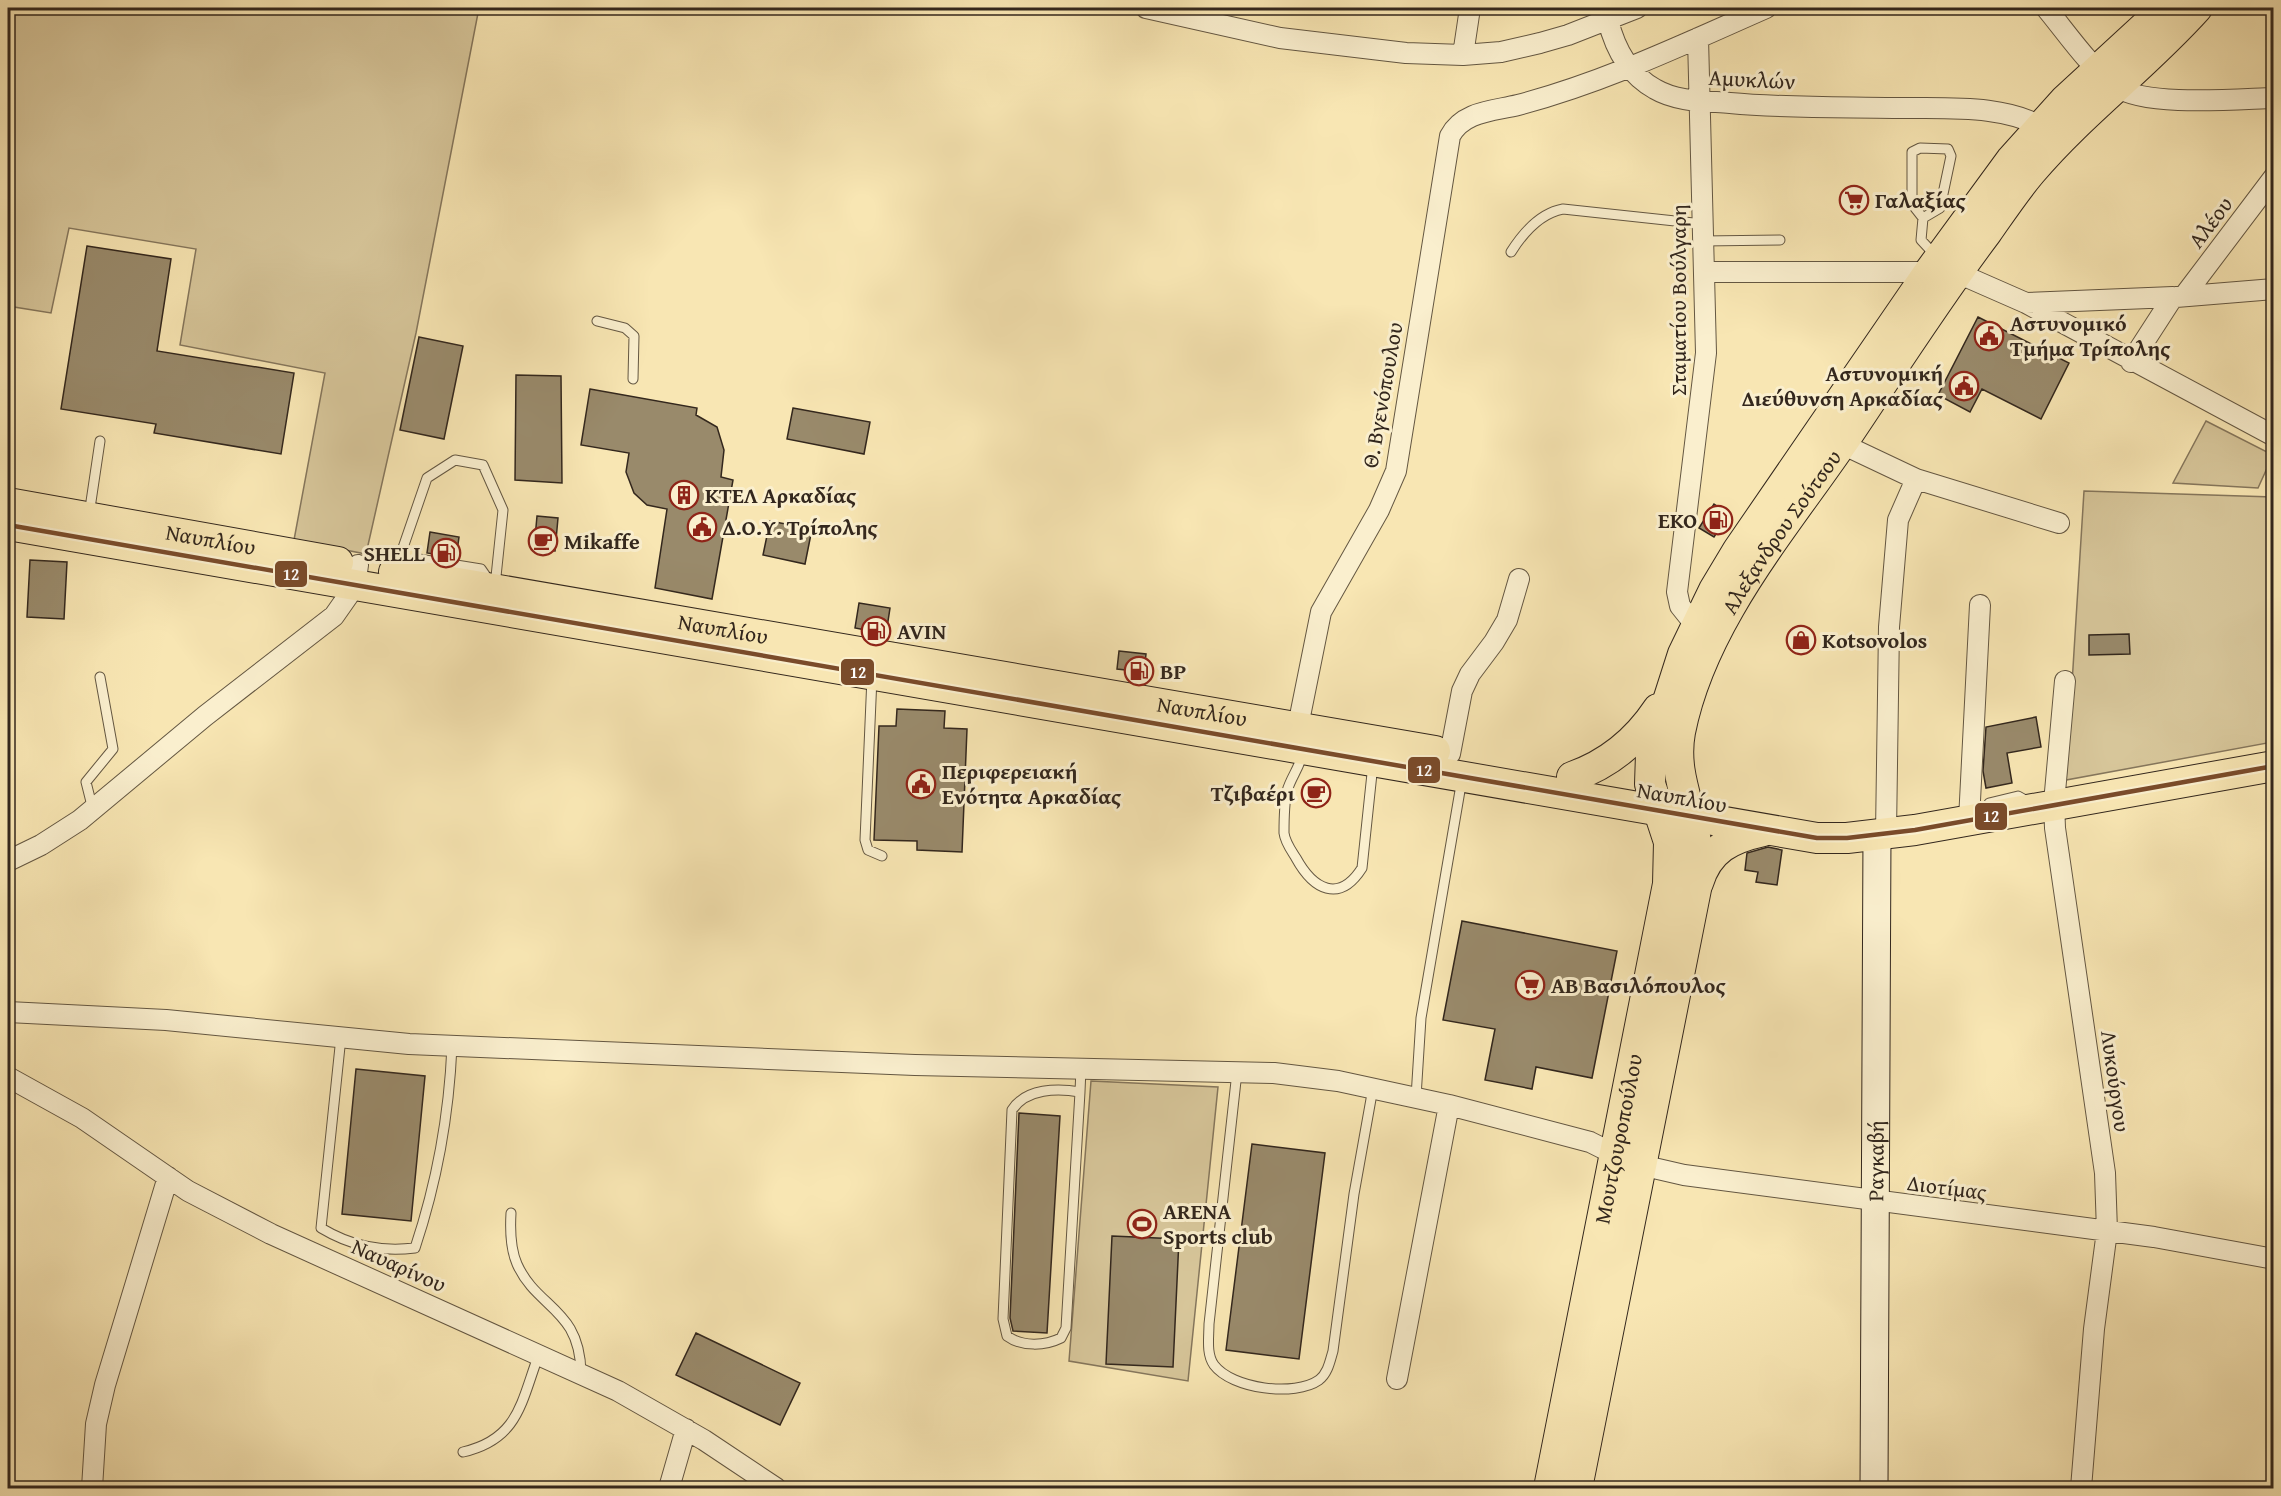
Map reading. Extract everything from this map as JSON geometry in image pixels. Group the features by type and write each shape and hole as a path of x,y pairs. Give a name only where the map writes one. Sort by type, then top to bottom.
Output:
{"main road":[{"name":"Αλεξανδρου Σούτσου","path":"1672,804 1650,763 1670,691 1696,626 1738,550 1941,268 2050,132 2108,78 2164,8"},
{"name":"Αλεξανδρου Σούτσου","path":"2108,78 2167,41 2197,8"},
{"name":"Αλεξανδρου Σούτσου","path":"1672,804 1678,776 1680,733 1691,691 1704,659 1756,565 1842,444 1941,268"},
{"name":"Ναυπλίου","path":"8,503 88,517 356,575 872,675 1301,738 1672,804 1882,834"},
{"name":"Ναυπλίου","path":"8,525 356,575 395,572 839,644 898,651 1163,700 1301,738 1373,761 1572,777 1767,830 1830,838 1882,834"},
{"path":"1572,777 1605,764 1622,750 1638,735 1670,691"},
{"path":"1882,834 2274,766"},
{"name":"Μουτζουροπούλου","path":"1549,1488 1696,889 1695,838 1672,804"},
{"name":"Μουτζουροπούλου","path":"1577,1488 1629,1161 1670,873 1669,842 1672,804"},
{"path":"1696,889 1701,872 1712,853 1741,835 1767,830"}],"street":[{"path":"1146,8 1280,38 1406,53 1463,55 1501,52 1540,44 1637,8"},
{"path":"1463,55 1470,8"},
{"path":"1631,69 1766,8"},
{"path":"2046,8 2108,78 2134,94 2160,98 2274,98"},
{"name":"Αμυκλών","path":"1608,20 1614,43 1631,69 1656,90 1699,101 1774,106 1968,110 2012,116 2050,132"},
{"name":"Σταματίου Βούλγαρη","path":"1696,626 1680,606 1677,592 1706,365 1698,38"},
{"name":"Θ. Βγενόπουλου","path":"1301,738 1321,612 1379,510 1395,471 1450,136 1454,128 1462,121 1483,112 1566,92 1631,69"},
{"name":"Αλέου","path":"2131,362 2178,297 2274,177"},
{"path":"1704,272 1941,268 1987,284 2026,303 2131,362 2274,436"},
{"path":"2026,303 2178,297 2274,289"},
{"path":"1842,444 1916,479 2059,523"},
{"path":"1882,834 1889,627 1898,520 1916,479"},
{"path":"8,861 41,845 93,810 206,716 334,616 356,575"},
{"path":"1456,766 1458,702 1470,674 1507,620 1519,579"},
{"path":"1975,819 1980,605"},
{"name":"Λυκούργου","path":"2065,681 2045,805 2058,847 2105,1173 2107,1231 2094,1329 2081,1488"},
{"name":"Ραγκαβή","path":"1874,1488 1875,1202 1882,834"},
{"name":"Διοτίμας","path":"8,1012 166,1020 452,1046 915,1065 1237,1070 1305,1076 1449,1105 1579,1139 1629,1161 1739,1184 2107,1231 2274,1259"},
{"name":"Ναυαρίνου","path":"8,1077 82,1118 168,1177 271,1234 581,1373 686,1429 776,1488"},
{"path":"1397,1379 1449,1105"},
{"path":"92,1488 96,1424 105,1385 168,1177"},
{"path":"669,1488 686,1429"}],"lane":[{"path":"1923,218 1940,208 1951,156 1948,149 1920,148 1912,152 1912,204 1923,218 1922,240 1941,268"},
{"path":"1511,252 1538,222 1555,210 1563,209 1703,232 1780,240"},
{"path":"597,321 625,328 634,336 633,379"},
{"path":"88,517 100,441"},
{"path":"395,572 427,478 455,460 483,465 503,510 494,588"},
{"path":"872,675 865,840 868,850 882,856"},
{"path":"93,810 86,782 113,749 100,677"},
{"path":"1301,738 1299,769 1287,791 1284,837 1314,883 1330,890 1342,888 1354,881 1362,868 1373,761"},
{"path":"1416,1097 1427,982 1456,766"},
{"path":"341,1037 321,1228 348,1242 380,1250 414,1248 440,1159 450,1084 452,1046"},
{"path":"1080,1092 1055,1090 1042,1092 1021,1100 1012,1110 1003,1319 1007,1336 1018,1342 1050,1342 1061,1338 1066,1328 1080,1092 1081,1068"},
{"path":"1237,1070 1209,1324 1209,1348 1214,1365 1225,1376 1272,1389 1298,1388 1319,1380 1327,1372 1333,1351 1354,1194 1373,1088"},
{"path":"511,1213 512,1243 517,1263 524,1276 562,1314 581,1358 581,1373"},
{"path":"463,1452 488,1444 506,1432 518,1409 539,1354"}],"shaded area":[{"path":"8,8 479,8 416,333 366,554 294,540 325,373 180,345 196,249 69,228 51,313 8,306"},
{"path":"2206,421 2273,455 2258,488 2173,483"},
{"path":"2084,491 2273,497 2273,742 2066,780"},
{"name":"ARENA Sports club","path":"1091,1081 1218,1087 1188,1381 1069,1361"}],"building":[{"path":"87,246 171,259 157,351 294,373 281,454 154,433 156,424 61,409"},
{"path":"1978,317 2069,363 2041,419 1982,389 1970,412 1938,395"},
{"path":"419,337 463,346 444,439 400,430"},
{"path":"516,375 561,376 562,483 515,480"},
{"name":"ΚΤΕΛ Αρκαδίας","path":"590,389 697,408 696,415 717,427 724,450 721,477 733,480 712,599 655,588 667,509 647,505 634,493 626,472 629,453 581,445"},
{"path":"793,408 870,422 864,454 787,439"},
{"path":"1714,504 1729,514 1714,537 1699,528"},
{"path":"537,516 558,518 555,551 534,549"},
{"path":"770,521 812,529 805,564 763,555"},
{"path":"430,532 459,537 456,558 427,553"},
{"path":"30,560 67,562 64,619 27,617"},
{"path":"859,603 890,608 886,634 855,628"},
{"path":"2129,634 2130,654 2089,655 2089,635"},
{"path":"1119,651 1146,654 1144,672 1117,669"},
{"name":"Περιφερειακή Ενότητα Αρκαδίας","path":"897,709 945,711 944,728 967,729 962,852 917,850 917,841 874,840 879,726 896,726"},
{"path":"2036,717 2041,747 2007,753 2012,783 1986,788 1983,771 1986,727"},
{"path":"1768,847 1782,850 1777,885 1756,882 1758,872 1745,870 1747,853"},
{"name":"ΑΒ Βασιλόπουλος","path":"1462,921 1617,951 1592,1078 1536,1067 1532,1089 1485,1080 1495,1029 1443,1020"},
{"path":"356,1069 425,1076 411,1221 342,1214"},
{"path":"1019,1113 1060,1116 1047,1333 1013,1331 1010,1318"},
{"path":"1252,1144 1325,1153 1299,1359 1226,1350"},
{"path":"1112,1236 1179,1239 1173,1367 1106,1364"},
{"path":"696,1333 800,1383 780,1425 676,1375"}],"transit line":[{"name":"12","path":"8,525 1817,838 1847,838 1915,830 2274,766"}],"place":[{"name":"Γαλαξίας","path":"1854,200"},
{"name":"Αστυνομικό Τμήμα Τρίπολης","path":"1989,336"},
{"name":"Αστυνομική Διεύθυνση Αρκαδίας","path":"1964,386"},
{"name":"ΚΤΕΛ Αρκαδίας","path":"684,495"},
{"name":"EKO","path":"1718,520"},
{"name":"Δ.Ο.Υ. Τρίπολης","path":"702,527"},
{"name":"Mikaffe","path":"543,541"},
{"name":"SHELL","path":"446,553"},
{"name":"AVIN","path":"876,631"},
{"name":"Kotsovolos","path":"1801,640"},
{"name":"BP","path":"1139,671"},
{"name":"Περιφερειακή Ενότητα Αρκαδίας","path":"921,784"},
{"name":"Τζιβαέρι","path":"1316,793"},
{"name":"ΑΒ Βασιλόπουλος","path":"1530,985"},
{"name":"ARENA Sports club","path":"1142,1224"}]}
